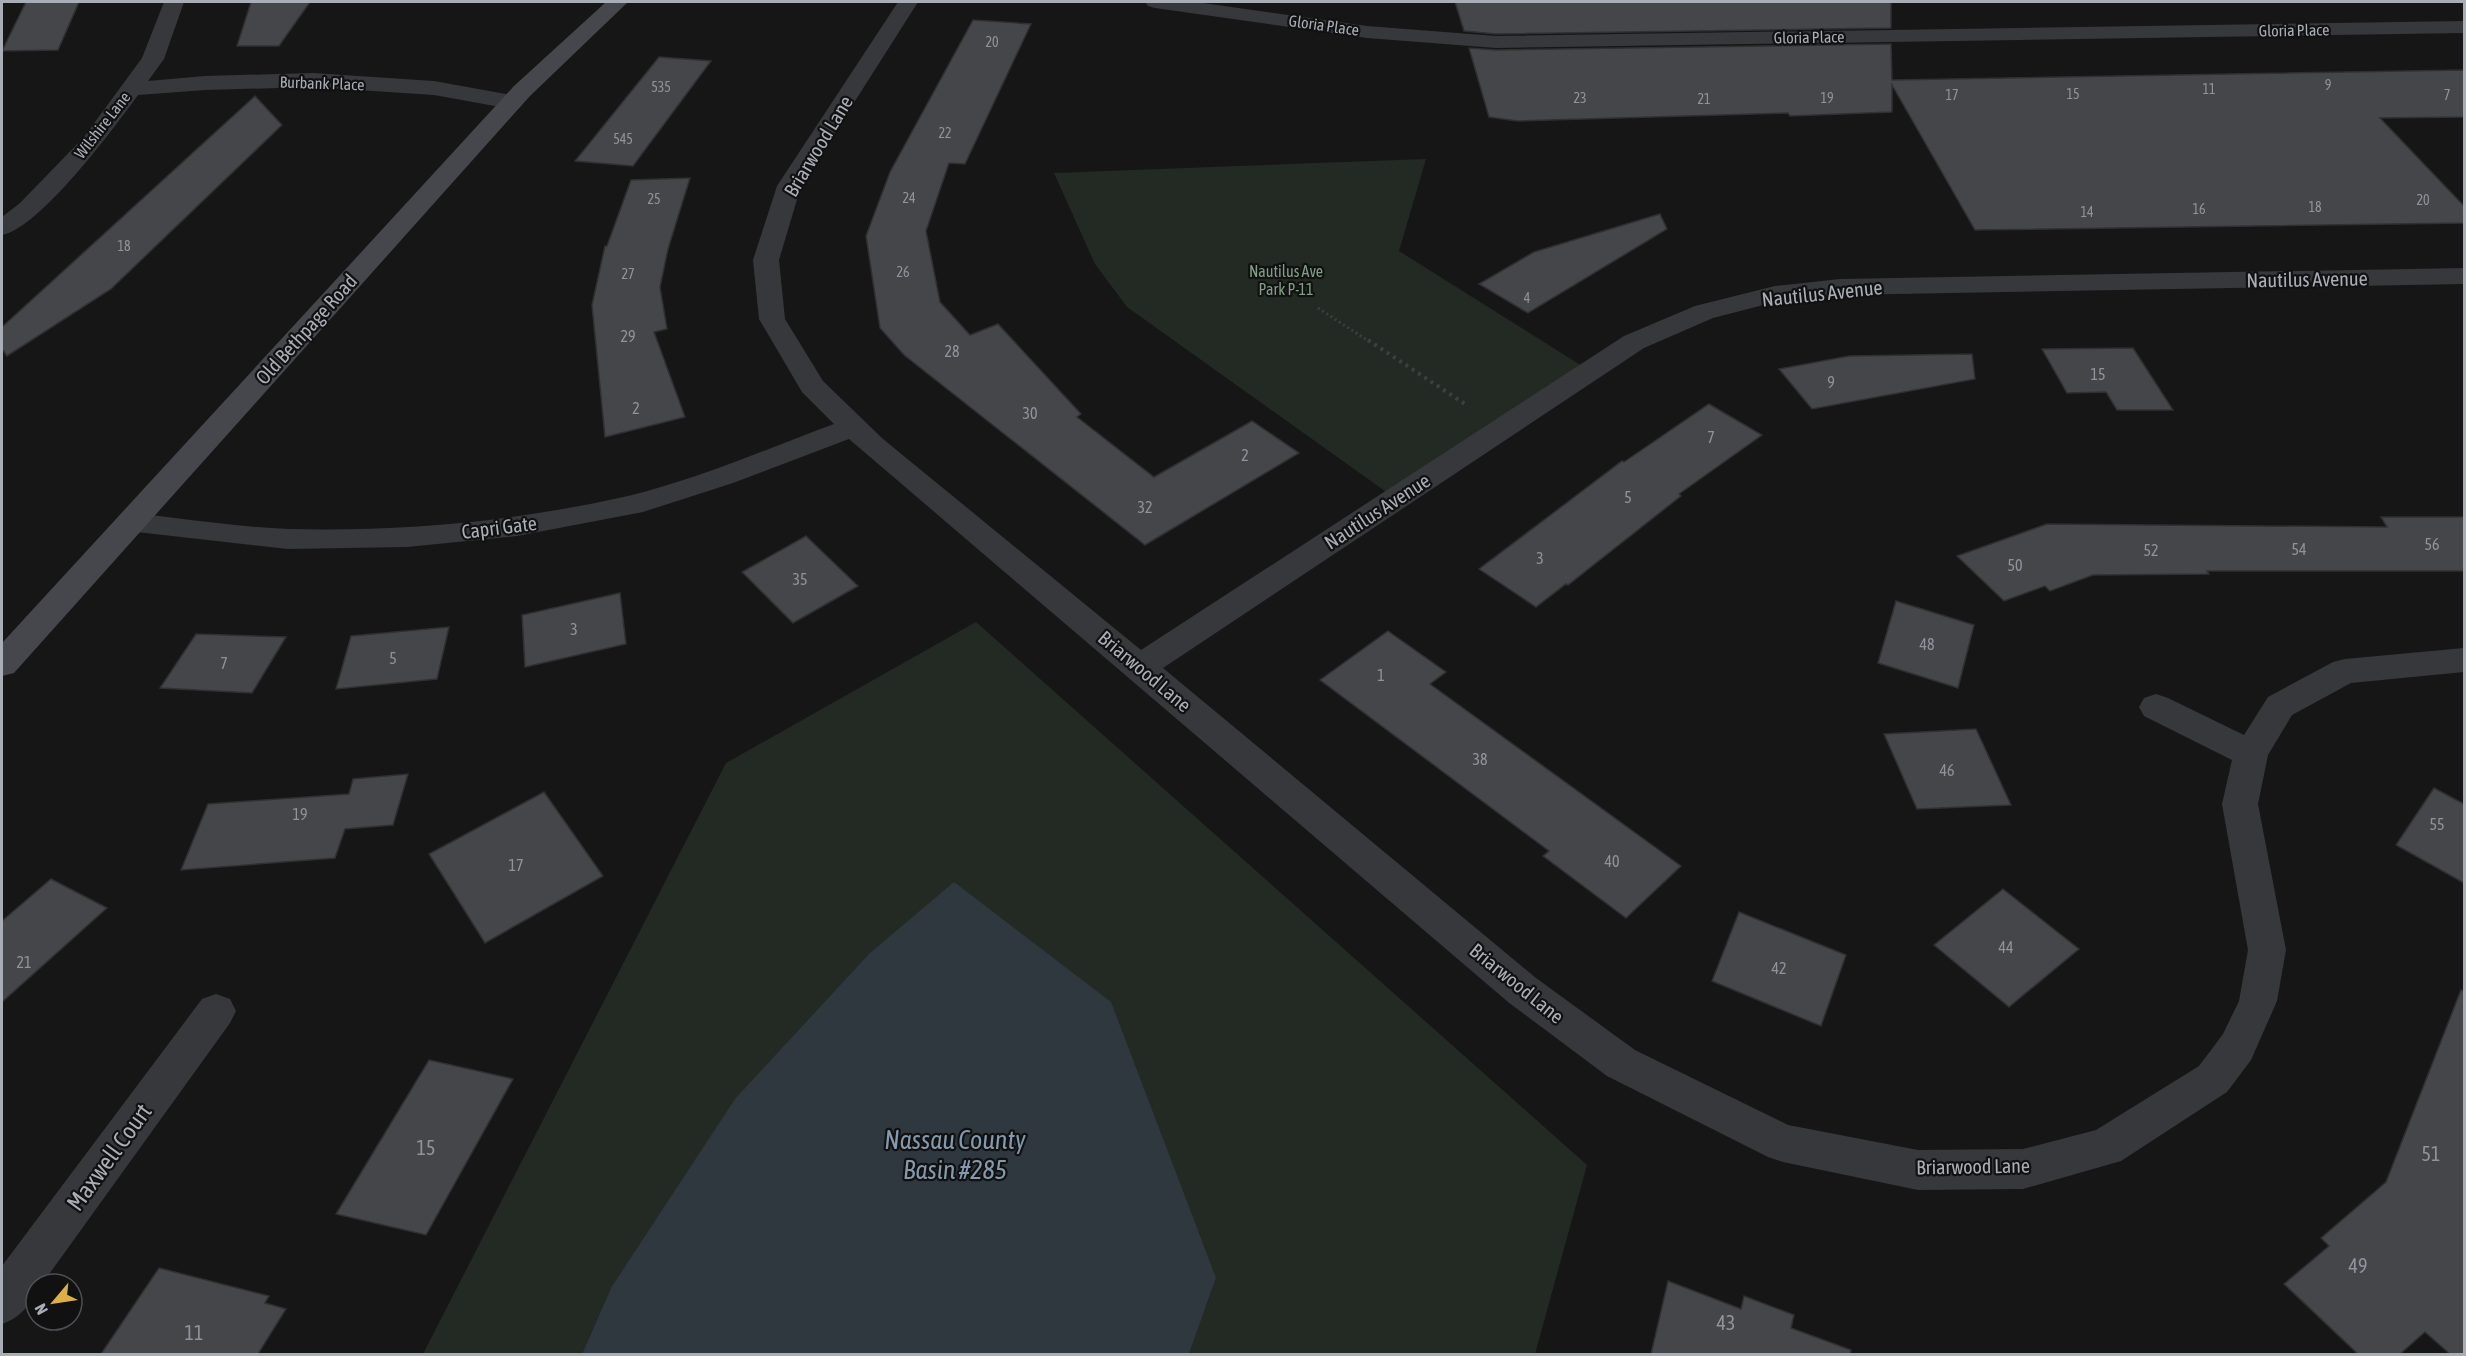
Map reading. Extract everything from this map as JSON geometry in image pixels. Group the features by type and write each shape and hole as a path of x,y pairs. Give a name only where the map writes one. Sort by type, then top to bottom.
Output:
{"main road":[{"name":"Old Bethpage Road","path":"2,664 512,102 618,2"}],"street":[{"name":"Wilshire Lane","path":"2,228 29,208 92,142 153,59 174,2"},
{"name":"Briarwood Lane","path":"908,2 789,186 766,261 772,319 812,386 873,446 1140,667 1522,990 1621,1063 1783,1143 1918,1170 2023,1169 2106,1147 2213,1079 2237,1047 2258,1001 2267,950 2240,804 2251,754 2280,706 2345,671 2464,660"},
{"name":"Gloria Place","path":"1155,2 1377,33 1496,42 2458,27"},
{"path":"2428,8 2458,27"},
{"name":"Burbank Place","path":"131,89 205,83 313,80 434,88 512,102"},
{"name":"Nautilus Avenue","path":"1140,667 1634,342 1704,312 1774,294 1840,287 2464,276"},
{"name":"Capri Gate","path":"130,523 288,539 406,537 517,526 632,505 723,476 854,428"},
{"path":"2156,707 2251,754"},
{"name":"Maxwell Court","path":"2,1302 216,1011"}],"path":[{"path":"1318,308 1503,429"}],"green space":[{"name":"Nautilus Ave Park P-11","path":"1426,159 1399,251 1590,371 1396,499 1127,307 1095,264 1054,173"},
{"path":"976,622 1587,1165 1535,1354 1189,1354 1216,1278 611,1288 582,1354 423,1354 726,763"}],"water":[{"name":"Nassau County Basin #285","path":"954,882 1111,1002 1216,1278 1189,1354 582,1354 611,1288 735,1099 869,954"}],"building":[{"path":"26,2 79,2 58,50 2,51"},
{"path":"251,2 310,2 279,46 237,46"},
{"path":"1455,2 1891,2 1891,28 1496,34 1464,31"},
{"path":"973,20 1031,24 965,164 949,163 926,231 940,302 970,335 998,324 1081,414 1077,417 1154,477 1252,421 1299,453 1145,545 904,355 880,328 866,236 890,172"},
{"path":"1891,44 1892,80 2464,70 2464,117 2380,118 2464,206 2464,223 1975,230 1892,85 1892,112 1517,121 1489,117 1469,48 1496,50"},
{"path":"659,57 711,61 633,166 575,161"},
{"path":"255,96 282,125 111,289 7,356 2,349 2,327"},
{"path":"690,178 668,249 660,287 667,329 654,332 685,417 605,437 592,305 605,246 607,246 631,180"},
{"path":"1660,214 1667,229 1528,313 1479,284 1534,252"},
{"path":"2133,348 2173,410 2117,410 2106,392 2067,393 2042,349"},
{"path":"1972,354 1975,379 1812,409 1779,369 1849,356"},
{"path":"1709,404 1762,435 1679,494 1681,496 1568,585 1566,584 1536,607 1479,569 1622,461 1624,462"},
{"path":"2381,517 2464,517 2464,571 2207,571 2209,574 2093,575 2050,591 2045,586 2004,601 1957,556 2047,524 2387,527"},
{"path":"806,536 858,586 793,623 742,572"},
{"path":"620,593 626,644 525,667 522,615"},
{"path":"1896,601 1974,625 1958,688 1878,663"},
{"path":"449,627 437,679 336,689 351,636"},
{"path":"1388,631 1446,672 1430,684 1681,866 1626,918 1543,856 1549,851 1320,680"},
{"path":"196,634 286,637 252,693 160,688"},
{"path":"1976,729 2011,805 1917,809 1884,734"},
{"path":"408,774 393,825 345,829 335,858 181,870 208,804 349,794 353,779"},
{"path":"2434,788 2464,804 2464,883 2396,845"},
{"path":"544,792 603,876 485,943 429,854"},
{"path":"51,879 107,908 2,1002 2,921"},
{"path":"2003,889 2079,949 2009,1007 1934,945"},
{"path":"1739,912 1846,955 1821,1026 1712,981"},
{"path":"2461,990 2464,991 2464,1354 2450,1354 2425,1332 2400,1354 2358,1354 2284,1284 2329,1246 2321,1238 2386,1182"},
{"path":"429,1060 513,1079 426,1235 336,1214"},
{"path":"159,1268 269,1296 265,1303 286,1309 258,1354 101,1354"},
{"path":"1668,1281 1741,1309 1744,1296 1794,1315 1791,1328 1851,1350 1850,1354 1651,1354"}]}
